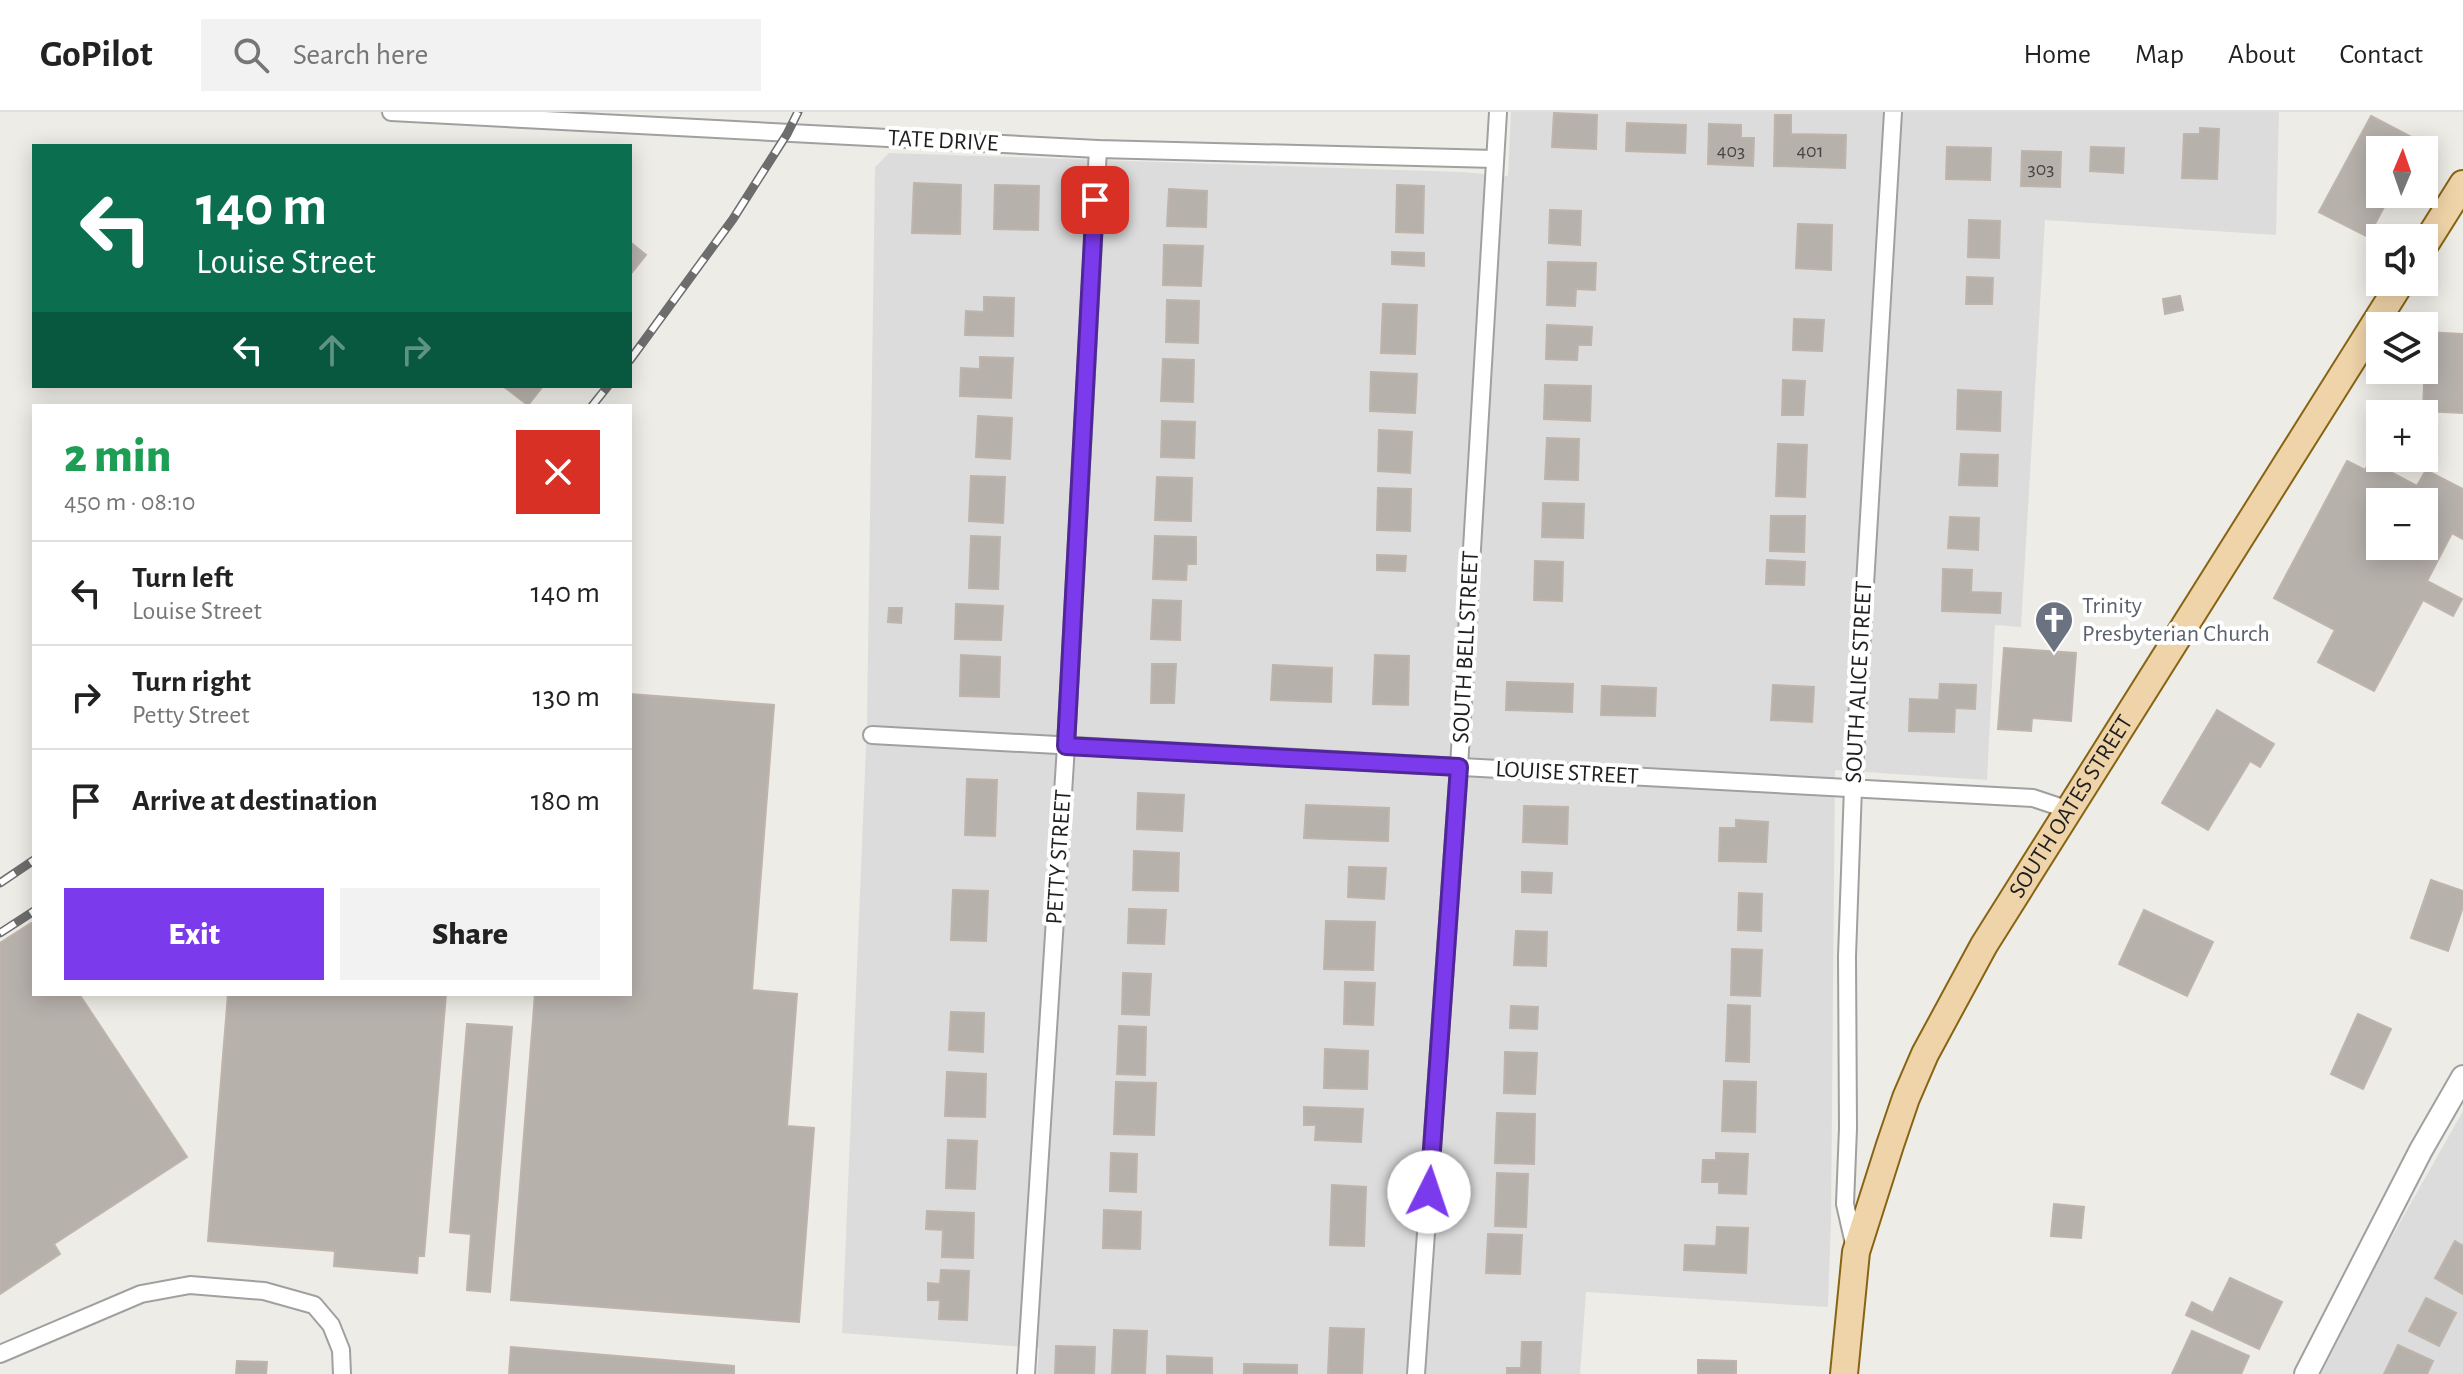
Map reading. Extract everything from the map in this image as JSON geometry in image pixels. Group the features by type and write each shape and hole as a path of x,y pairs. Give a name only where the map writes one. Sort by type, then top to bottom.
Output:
{"main road":[{"path":"2438,224 2463,184"},
{"name":"SOUTH OATES STREET","path":"1844,1374 1856,1252 1894,1133 1925,1054 1984,945 2392,296"}],"street":[{"name":"TATE DRIVE","path":"391,112 1098,149 1495,159"},
{"name":"SOUTH BELL STREET","path":"1416,1374 1459,767 1498,112"},
{"name":"SOUTH ALICE STREET","path":"1856,1252 1845,1204 1847,956 1853,787 1893,112"},
{"name":"PETTY STREET","path":"1026,1374 1066,746 1098,149"},
{"name":"LOUISE STREET","path":"872,735 2033,798 2069,810"},
{"path":"2306,1374 2415,1162 2463,1077"},
{"path":"0,1354 141,1294 190,1285 264,1291 314,1305 331,1325 341,1350 342,1374"}],"shaded area":[{"path":"1511,112 2279,112 2276,235 2045,220 2021,627 1995,625 1987,780 1835,770 1828,1307 1586,1292 1580,1374 1037,1374 1039,1348 842,1333 867,722 875,167 889,153 1508,176"},
{"path":"2463,1111 2463,1374 2321,1374 2377,1263"}],"building":[{"path":"1554,113 1597,115 1596,149 1552,147"},
{"path":"1775,115 1791,115 1791,134 1846,135 1845,168 1774,166"},
{"path":"2371,116 2409,136 2366,136 2366,208 2384,208 2375,224 2366,224 2366,236 2319,212"},
{"path":"1627,123 1686,125 1685,153 1626,151"},
{"path":"1709,124 1741,125 1741,138 1754,138 1753,166 1708,164"},
{"path":"2200,128 2219,129 2217,179 2182,178 2184,134 2200,134"},
{"path":"1947,147 1991,148 1990,180 1946,179"},
{"path":"2091,147 2124,148 2123,173 2090,171"},
{"path":"2022,151 2061,152 2060,187 2021,186"},
{"path":"914,183 961,185 960,234 912,233"},
{"path":"995,185 1039,186 1038,230 994,229"},
{"path":"1397,185 1424,186 1423,233 1396,232"},
{"path":"1169,189 1207,191 1206,227 1167,226"},
{"path":"1550,210 1581,211 1580,245 1549,243"},
{"path":"1969,220 2000,221 1999,258 1968,257"},
{"path":"1798,224 1832,225 1831,270 1796,268"},
{"path":"632,244 646,255 632,272"},
{"path":"1164,245 1203,246 1201,286 1163,285"},
{"path":"1392,252 1424,253 1424,266 1392,264"},
{"path":"1548,262 1596,263 1595,290 1576,289 1575,306 1547,305"},
{"path":"1967,277 1993,278 1992,304 1966,304"},
{"path":"2180,296 2183,310 2165,314 2163,299"},
{"path":"984,297 1014,298 1013,336 965,335 966,311 984,312"},
{"path":"1167,300 1199,301 1198,343 1166,342"},
{"path":"1383,304 1417,305 1415,354 1381,353"},
{"path":"1794,319 1824,320 1822,351 1793,350"},
{"path":"1547,325 1592,327 1591,345 1578,345 1577,360 1546,359"},
{"path":"2438,333 2463,334 2463,413 2438,412 2438,400 2423,400 2424,384 2438,384"},
{"path":"980,357 1013,358 1011,398 960,396 961,368 980,369"},
{"path":"1163,359 1194,360 1193,402 1161,401"},
{"path":"1371,372 1417,374 1415,413 1370,411"},
{"path":"1783,380 1805,381 1803,415 1782,415"},
{"path":"1545,385 1591,386 1590,421 1544,419"},
{"path":"506,388 541,388 527,404"},
{"path":"1958,390 2001,392 2000,431 1957,429"},
{"path":"978,416 1012,418 1010,459 976,457"},
{"path":"1162,421 1195,422 1194,458 1161,457"},
{"path":"1379,430 1412,432 1410,473 1378,471"},
{"path":"1547,438 1579,439 1578,480 1545,479"},
{"path":"1778,444 1807,445 1805,497 1776,496"},
{"path":"1961,454 1998,455 1997,486 1959,485"},
{"path":"2347,461 2366,468 2366,472 2391,472 2417,486 2425,472 2430,472 2463,489 2463,539 2452,533 2438,560 2438,488 2366,488 2366,560 2438,560 2427,581 2462,599 2453,616 2423,600 2374,691 2318,662 2335,630 2274,598"},
{"path":"971,476 1005,477 1003,523 969,521"},
{"path":"1157,477 1192,478 1191,521 1155,520"},
{"path":"1378,488 1411,489 1410,531 1377,530"},
{"path":"1543,503 1584,504 1583,538 1542,537"},
{"path":"1771,516 1805,516 1804,552 1770,551"},
{"path":"1950,517 1979,518 1978,550 1948,548"},
{"path":"971,536 1000,537 998,589 969,588"},
{"path":"1155,536 1196,537 1196,564 1187,564 1186,580 1153,579"},
{"path":"1377,555 1406,556 1405,571 1377,570"},
{"path":"1767,560 1805,562 1804,585 1766,584"},
{"path":"1535,561 1563,562 1562,601 1534,600"},
{"path":"1943,569 1972,570 1971,592 2001,593 2000,613 1942,611"},
{"path":"1153,600 1181,601 1180,640 1151,639"},
{"path":"956,604 1003,606 1001,640 955,639"},
{"path":"889,608 902,608 901,623 888,622"},
{"path":"2004,648 2076,653 2071,721 2032,718 2031,731 1998,729"},
{"path":"961,655 1000,657 999,697 960,696"},
{"path":"1375,655 1409,656 1408,705 1373,704"},
{"path":"1152,664 1176,664 1174,703 1151,703"},
{"path":"1273,665 1332,668 1331,702 1271,700"},
{"path":"1507,682 1573,684 1572,712 1506,710"},
{"path":"1940,684 1976,685 1975,709 1955,708 1954,732 1909,731 1910,699 1939,700"},
{"path":"1773,685 1814,687 1812,722 1771,720"},
{"path":"1602,686 1656,688 1655,716 1601,715"},
{"path":"632,694 774,705 752,990 797,994 787,1126 814,1128 799,1322 511,1300 535,996 632,996"},
{"path":"2217,710 2274,744 2260,767 2250,761 2208,830 2162,803"},
{"path":"967,779 997,780 995,836 965,835"},
{"path":"1138,793 1184,795 1182,831 1137,829"},
{"path":"1306,805 1389,808 1388,841 1304,838"},
{"path":"1524,806 1568,807 1567,844 1523,842"},
{"path":"1736,820 1768,822 1766,862 1719,861 1720,828 1736,828"},
{"path":"1134,851 1179,853 1178,891 1133,890"},
{"path":"1349,867 1386,868 1384,899 1348,897"},
{"path":"1522,872 1552,873 1551,893 1522,892"},
{"path":"2431,880 2463,891 2463,907 2448,951 2411,938"},
{"path":"953,890 988,891 986,941 951,940"},
{"path":"1739,893 1762,894 1761,931 1738,930"},
{"path":"1129,909 1166,910 1164,944 1128,943"},
{"path":"2144,910 2213,942 2187,996 2119,964"},
{"path":"1326,921 1375,922 1373,970 1324,969"},
{"path":"31,923 32,996 80,996 187,1157 54,1244 60,1254 0,1294 0,943"},
{"path":"1516,931 1547,932 1546,966 1514,965"},
{"path":"1732,949 1762,950 1760,996 1731,995"},
{"path":"1123,973 1151,974 1149,1015 1122,1014"},
{"path":"1345,982 1375,983 1373,1025 1344,1024"},
{"path":"228,996 446,996 424,1256 418,1256 417,1273 334,1266 335,1251 208,1241"},
{"path":"1728,1005 1750,1006 1749,1062 1726,1061"},
{"path":"1511,1006 1538,1007 1537,1029 1510,1028"},
{"path":"951,1012 984,1013 983,1052 949,1050"},
{"path":"2358,1014 2391,1029 2363,1089 2331,1074"},
{"path":"467,1024 512,1027 490,1292 467,1290 471,1234 450,1232"},
{"path":"1119,1026 1146,1027 1145,1075 1117,1074"},
{"path":"1325,1049 1368,1051 1367,1089 1324,1088"},
{"path":"1505,1052 1537,1053 1535,1094 1504,1093"},
{"path":"947,1072 986,1074 985,1117 945,1116"},
{"path":"1724,1081 1756,1082 1755,1132 1722,1131"},
{"path":"1116,1082 1156,1083 1154,1135 1114,1134"},
{"path":"1304,1107 1363,1109 1361,1142 1315,1140 1316,1125 1304,1125"},
{"path":"1497,1113 1535,1114 1534,1164 1495,1163"},
{"path":"948,1140 977,1141 975,1189 946,1188"},
{"path":"1111,1153 1137,1154 1136,1192 1110,1191"},
{"path":"1716,1153 1748,1154 1746,1194 1719,1193 1719,1182 1702,1182 1703,1160 1716,1160"},
{"path":"1497,1173 1528,1174 1526,1227 1495,1226"},
{"path":"1332,1185 1366,1187 1364,1246 1330,1245"},
{"path":"2054,1204 2084,1207 2081,1238 2051,1236"},
{"path":"1104,1210 1141,1212 1140,1249 1103,1248"},
{"path":"927,1211 974,1213 973,1258 942,1257 943,1230 926,1229"},
{"path":"1717,1227 1748,1228 1746,1273 1684,1270 1685,1245 1716,1246"},
{"path":"1488,1234 1522,1235 1520,1274 1486,1273"},
{"path":"2455,1241 2463,1246 2463,1294 2435,1278"},
{"path":"941,1270 969,1271 967,1320 939,1319 940,1300 928,1300 928,1283 940,1284"},
{"path":"2230,1278 2282,1302 2259,1349 2186,1315 2192,1302 2213,1313"},
{"path":"2426,1298 2456,1313 2439,1346 2409,1331"},
{"path":"1330,1328 1364,1329 1362,1374 1328,1374"},
{"path":"1114,1330 1147,1331 1145,1374 1112,1374"},
{"path":"2192,1331 2249,1356 2241,1374 2172,1374"},
{"path":"1522,1342 1541,1342 1540,1374 1507,1374 1507,1368 1521,1368"},
{"path":"2398,1345 2433,1361 2427,1374 2384,1374"},
{"path":"1056,1346 1095,1347 1094,1374 1055,1374"},
{"path":"511,1347 734,1366 734,1374 509,1374"},
{"path":"1167,1356 1212,1358 1212,1374 1167,1374"},
{"path":"1698,1360 1736,1361 1736,1374 1698,1374"},
{"path":"237,1361 267,1362 266,1374 236,1374"},
{"path":"1244,1364 1297,1365 1297,1374 1244,1374"}],"railway":[{"path":"632,357 733,219 798,112"},
{"path":"594,404 606,388"},
{"path":"0,883 32,861"},
{"path":"0,933 32,912"}],"place":[{"name":"Trinity Presbyterian Church","path":"2054,654"}],"route":[{"path":"1095,200 1066,746 1459,767 1429,1192"}]}
